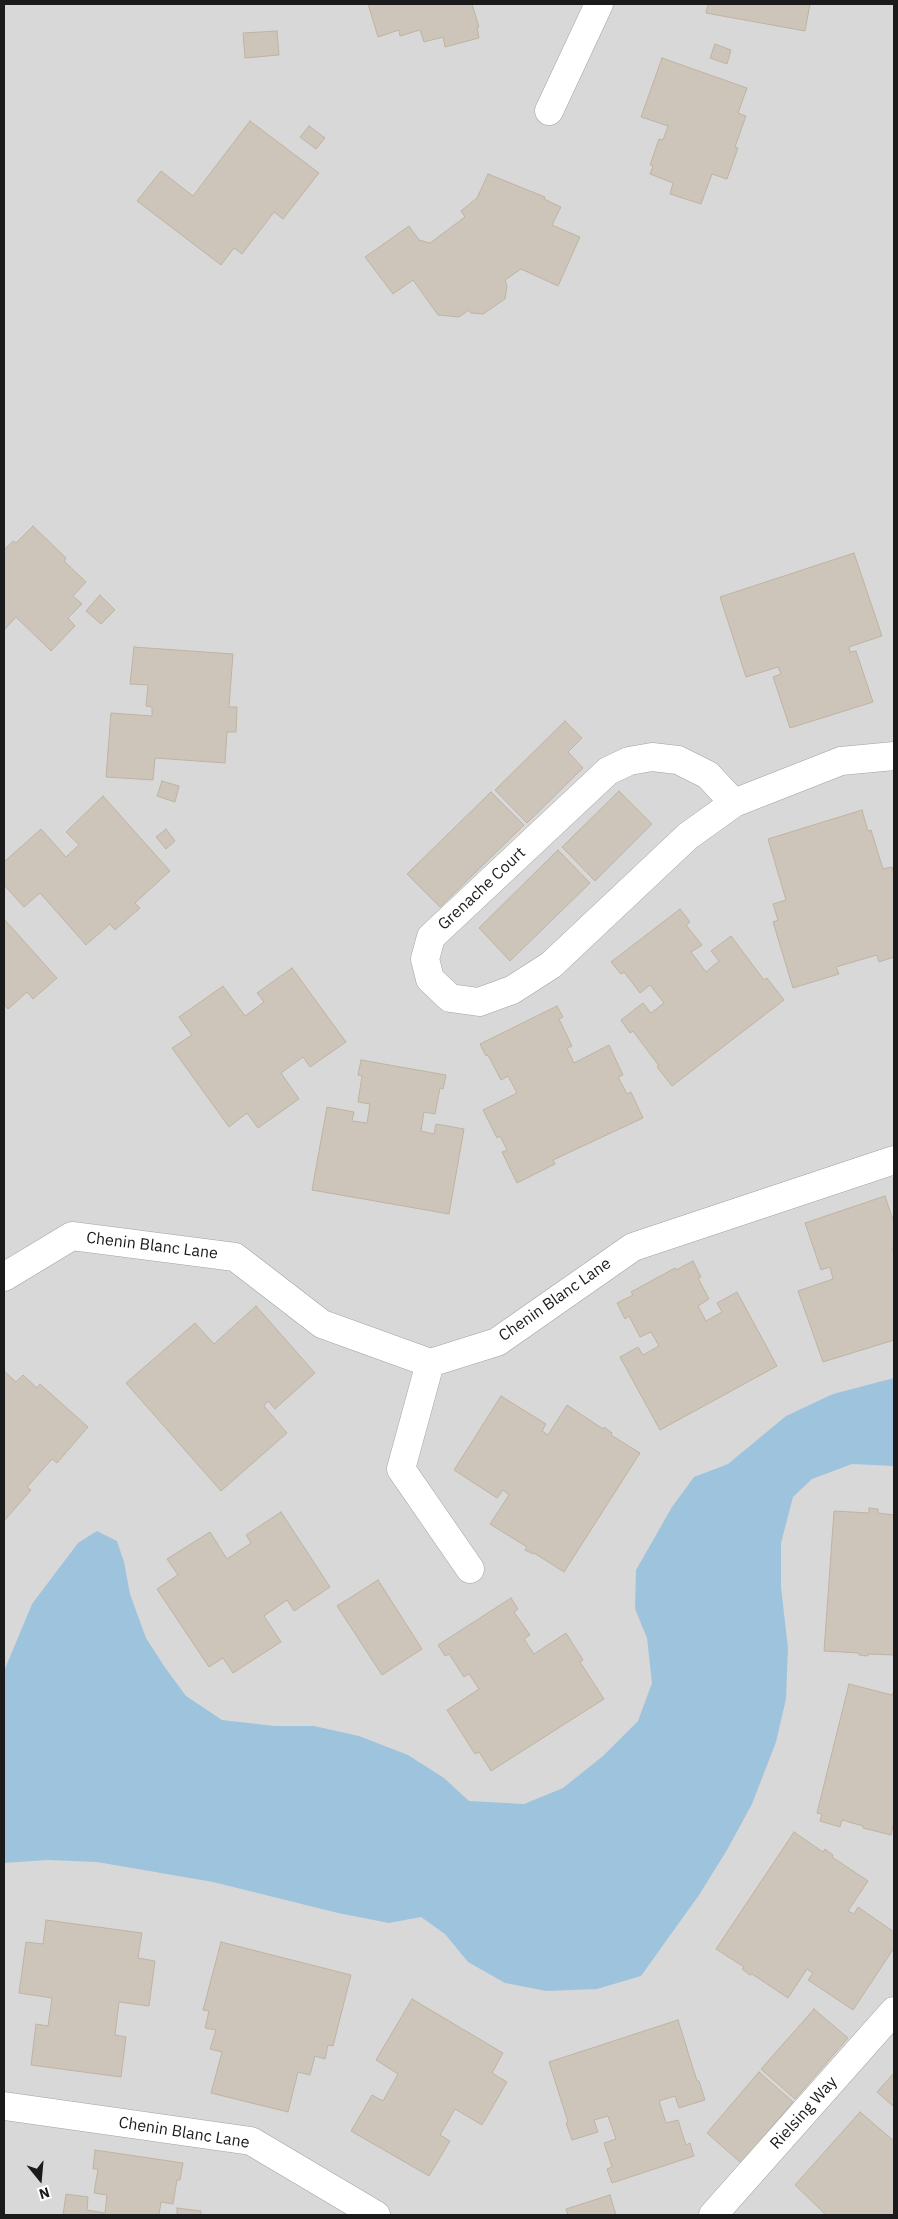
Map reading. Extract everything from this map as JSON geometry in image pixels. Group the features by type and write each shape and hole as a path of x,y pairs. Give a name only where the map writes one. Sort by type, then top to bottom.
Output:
{"street":[{"path":"549,111 599,4"},
{"name":"Grenache Court","path":"734,803 708,776 678,760 652,757 629,761 608,771 431,937 425,959 430,980 450,998 479,1002 512,990 551,965 688,836 734,803 840,762 894,756"},
{"name":"Chenin Blanc Lane","path":"4,1277 72,1236 234,1257 322,1324 430,1363 497,1342 633,1246 894,1160"},
{"path":"430,1363 401,1469 470,1568"},
{"name":"Rielsing Way","path":"713,2215 894,2011"},
{"name":"Chenin Blanc Lane","path":"4,2106 250,2141 376,2215"}],"shaded area":[{"path":"4,4 894,4 894,2215 4,2215"}],"water":[{"path":"894,1378 894,1466 852,1464 812,1479 793,1497 781,1543 781,1587 788,1648 786,1699 776,1742 752,1804 727,1850 699,1895 641,1976 597,1989 546,1991 505,1983 468,1962 445,1934 421,1917 389,1923 338,1913 213,1882 97,1862 48,1860 4,1863 4,1671 32,1604 78,1543 97,1531 117,1541 124,1562 130,1594 146,1638 164,1666 186,1696 222,1720 275,1726 314,1726 359,1736 408,1755 444,1778 469,1801 524,1804 563,1788 603,1756 638,1721 652,1683 647,1638 635,1609 636,1570 672,1507 694,1477 728,1464 786,1416 833,1394"}],"building":[{"path":"368,4 472,4 479,27 477,27 479,38 445,47 443,37 424,42 420,30 400,36 399,30 378,37"},
{"path":"708,4 810,4 805,31 706,13"},
{"path":"277,31 279,55 245,58 243,33"},
{"path":"715,44 731,50 727,64 710,58"},
{"path":"662,58 747,88 738,113 746,116 735,147 738,148 727,179 712,174 701,204 670,194 673,183 650,174 653,166 650,165 659,139 663,140 668,126 641,117"},
{"path":"250,121 319,173 283,219 274,212 242,254 234,248 221,265 137,201 161,171 193,196"},
{"path":"309,126 325,138 316,149 300,137"},
{"path":"488,174 545,197 544,199 561,207 552,225 580,237 558,286 521,269 505,280 507,286 505,299 483,314 471,313 469,310 459,317 438,315 413,280 393,294 365,257 409,226 419,240 430,243 465,217 461,211 477,198"},
{"path":"33,526 66,558 64,561 86,582 73,596 82,604 68,618 75,626 51,651 16,617 4,630 4,550 13,541 16,543"},
{"path":"854,553 882,636 849,647 850,652 856,651 873,702 790,728 773,677 781,674 778,667 746,677 720,597"},
{"path":"100,595 115,610 101,624 86,611"},
{"path":"134,647 233,654 229,707 237,707 236,732 227,732 225,763 155,758 153,780 106,777 111,713 152,716 152,707 146,706 148,685 130,684"},
{"path":"565,721 582,738 568,752 583,768 527,823 495,790"},
{"path":"162,781 179,786 175,802 157,796"},
{"path":"619,791 652,824 595,881 562,847"},
{"path":"491,792 524,825 440,907 407,874"},
{"path":"103,796 170,871 135,903 140,908 115,930 110,924 86,945 40,893 24,907 4,885 4,862 41,829 66,857 79,845 66,832"},
{"path":"862,810 868,831 871,830 883,869 892,867 894,874 894,957 879,962 877,955 836,967 839,974 793,988 773,922 778,920 773,904 786,900 768,839"},
{"path":"166,829 175,841 166,849 156,837"},
{"path":"558,850 590,883 510,961 479,928"},
{"path":"680,909 690,922 686,925 702,945 691,952 706,972 719,961 711,951 731,936 764,980 767,978 784,1000 672,1086 633,1031 630,1033 621,1020 643,1003 651,1013 664,1003 650,985 640,993 624,972 621,974 611,962"},
{"path":"4,919 57,978 33,999 27,992 8,1009 4,1004"},
{"path":"292,968 346,1042 310,1067 303,1057 281,1073 299,1099 258,1128 247,1113 229,1127 172,1048 192,1035 179,1017 223,986 245,1016 264,1002 257,993"},
{"path":"557,1006 563,1017 559,1019 572,1046 567,1048 574,1063 609,1045 623,1075 618,1077 627,1094 631,1092 643,1118 553,1160 555,1164 517,1183 502,1152 507,1150 500,1136 497,1138 483,1110 517,1093 508,1076 501,1080 480,1044"},
{"path":"361,1060 446,1075 443,1089 440,1088 435,1114 424,1112 421,1131 434,1134 436,1124 464,1129 449,1214 312,1190 327,1107 354,1112 352,1121 367,1123 370,1104 358,1102 362,1076 358,1075"},
{"path":"885,1196 894,1223 894,1247 892,1248 894,1256 894,1340 823,1362 798,1291 833,1279 830,1267 821,1270 805,1223"},
{"path":"693,1261 701,1277 698,1278 709,1299 698,1306 706,1321 722,1312 717,1303 737,1292 777,1366 660,1430 620,1357 638,1347 643,1355 659,1346 651,1332 640,1337 629,1316 625,1319 617,1303 633,1295 631,1292 675,1268 676,1270"},
{"path":"256,1306 315,1373 275,1409 268,1401 264,1406 287,1433 221,1491 126,1383 195,1323 214,1344"},
{"path":"4,1371 16,1382 23,1375 37,1388 40,1384 88,1427 57,1463 52,1459 27,1487 31,1490 4,1521"},
{"path":"501,1396 546,1424 542,1431 548,1435 567,1405 603,1429 604,1427 612,1433 611,1435 640,1453 564,1572 534,1553 525,1550 527,1547 490,1524 509,1495 503,1490 497,1498 454,1470"},
{"path":"869,1508 878,1509 878,1513 894,1515 894,1655 868,1654 868,1656 859,1655 859,1653 824,1651 834,1511 869,1513"},
{"path":"281,1512 330,1587 294,1611 287,1600 264,1616 281,1642 233,1673 223,1658 209,1667 157,1589 178,1575 167,1559 210,1532 227,1559 251,1543 246,1535"},
{"path":"378,1580 422,1649 382,1675 337,1606"},
{"path":"511,1598 518,1609 514,1612 530,1635 524,1639 534,1654 566,1633 583,1660 580,1662 604,1699 491,1771 479,1752 475,1754 447,1710 479,1689 469,1674 464,1677 449,1654 445,1656 438,1645"},
{"path":"849,1684 892,1695 894,1691 894,1821 891,1835 863,1828 863,1826 842,1820 840,1827 820,1821 822,1814 817,1813"},
{"path":"794,1832 823,1852 825,1849 833,1855 832,1857 868,1881 848,1911 854,1914 858,1907 894,1932 894,1948 853,2010 808,1980 813,1973 807,1969 788,1998 752,1974 750,1975 742,1969 744,1967 716,1949"},
{"path":"46,1920 142,1933 138,1958 155,1961 149,2006 119,2002 115,2035 126,2037 121,2077 31,2065 36,2024 48,2026 52,1998 19,1993 26,1942 43,1944"},
{"path":"221,1942 351,1975 333,2046 328,2045 325,2059 315,2056 310,2075 298,2072 288,2112 211,2093 222,2052 210,2049 216,2030 205,2028 209,2011 203,2010"},
{"path":"412,1999 503,2053 492,2073 507,2082 482,2125 455,2109 440,2135 450,2141 429,2176 351,2131 372,2095 383,2101 398,2074 376,2060"},
{"path":"814,2009 848,2038 795,2099 761,2069"},
{"path":"678,2020 697,2081 699,2081 705,2100 679,2108 675,2096 659,2101 666,2123 678,2120 686,2145 690,2143 694,2156 612,2183 607,2169 612,2167 604,2143 616,2139 608,2116 594,2120 598,2132 572,2140 549,2062"},
{"path":"759,2072 793,2102 741,2163 707,2133"},
{"path":"894,2073 894,2107 877,2092"},
{"path":"860,2112 894,2141 894,2215 826,2215 795,2185"},
{"path":"95,2150 183,2163 180,2180 177,2180 173,2204 161,2202 159,2215 63,2215 66,2194 88,2197 87,2210 105,2213 107,2195 94,2193 98,2169 93,2169"},
{"path":"610,2195 616,2215 568,2215 566,2209"},
{"path":"177,2208 201,2211 201,2215 177,2215"}]}
